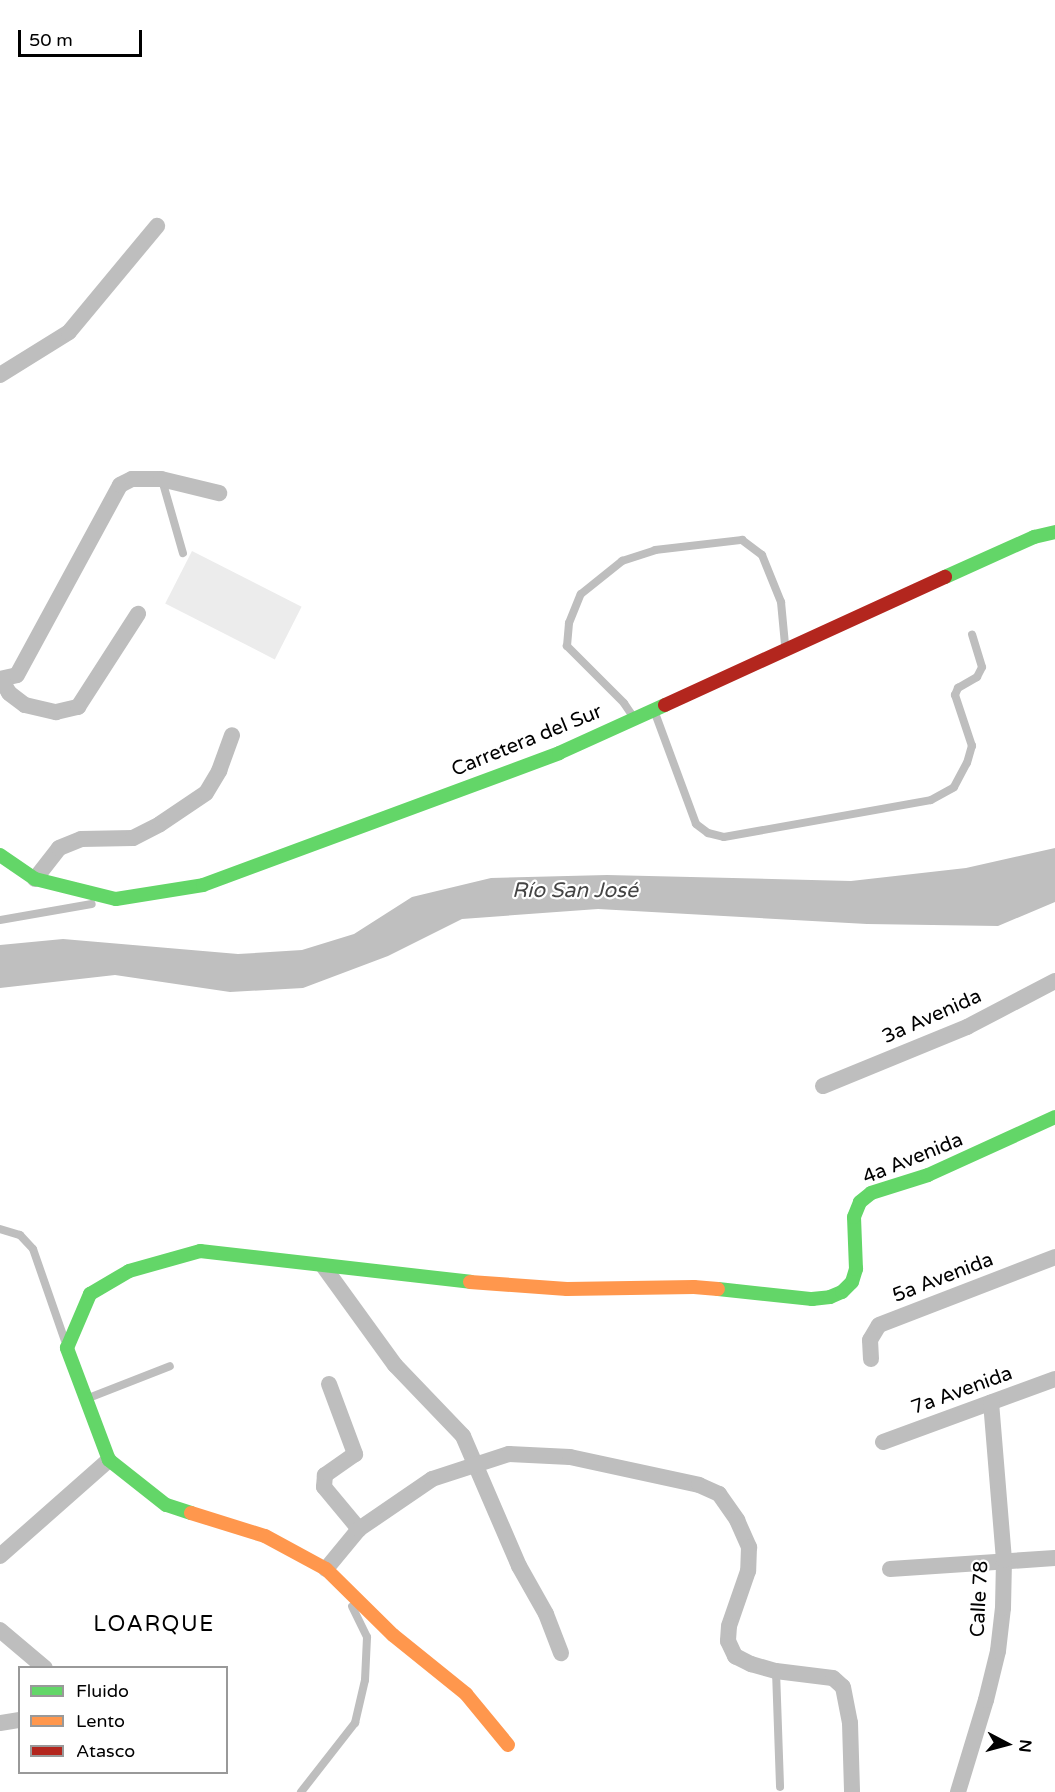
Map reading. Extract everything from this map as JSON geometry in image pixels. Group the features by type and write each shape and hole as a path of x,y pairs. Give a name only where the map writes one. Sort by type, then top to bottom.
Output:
{"main road":[{"name":"Carretera del Sur","path":"0,855 35,879 116,899 203,885 559,753 1034,537 1055,532"},
{"name":"4a Avenida","path":"324,1267 488,1284 567,1289 693,1287 812,1299 830,1298 842,1292 852,1282 856,1269 854,1217 860,1202 871,1193 928,1175 1055,1117"},
{"path":"324,1267 200,1251 129,1271 90,1294 68,1348 109,1460 166,1505 265,1536 326,1569 393,1635 466,1694 508,1745"}],"street":[{"path":"0,375 69,332 157,226"},
{"path":"138,614 78,707 56,712 25,705 9,693 0,679 16,675 114,491 132,479 162,479 219,493"},
{"path":"35,879 59,848 81,839 133,838 160,824 206,794 219,771 232,735"},
{"name":"3a Avenida","path":"823,1086 967,1027 1055,981"},
{"name":"5a Avenida","path":"871,1359 870,1340 879,1325 1055,1257"},
{"path":"324,1267 395,1365 463,1436 519,1566 546,1614 561,1653"},
{"name":"7a Avenida","path":"883,1442 1055,1379"},
{"path":"329,1384 355,1454 325,1475 324,1486 359,1529"},
{"name":"Calle 78","path":"958,1792 986,1700 998,1651 1003,1608 1004,1560 991,1403"},
{"path":"326,1569 359,1529 432,1479 475,1463 509,1454 570,1456 699,1485 719,1494 737,1520 748,1547 748,1571 729,1626 728,1641 735,1656 751,1664 776,1671 832,1678 843,1687 850,1723 852,1792"},
{"path":"0,1556 109,1460"},
{"path":"890,1569 1055,1558"},
{"path":"0,1630 43,1666"},
{"path":"0,1723 18,1720"}],"lane":[{"path":"162,479 183,553"},
{"path":"634,719 624,703 567,646 569,623 581,594 622,561 655,550 742,540 762,555 781,602 786,650"},
{"path":"654,710 696,824 708,833 724,837 932,800 954,787 972,746 955,695 958,688 977,677 982,667 972,634"},
{"path":"0,920 35,916 116,899"},
{"path":"0,1229 20,1235 33,1249 68,1348"},
{"path":"86,1399 170,1366"},
{"path":"301,1792 355,1723 365,1680 367,1637 342,1587"},
{"path":"776,1671 780,1787"}],"shaded area":[{"path":"192,551 302,607 275,659 165,604"}],"water":[{"name":"Río San José","path":"1055,848 1055,902 998,926 867,924 598,909 462,919 388,956 303,988 230,992 115,975 0,988 0,945 63,939 238,954 302,950 354,934 412,897 491,878 607,875 851,881 966,868"}],"traffic: fast":[{"path":"945,577 1034,537 1055,532"},
{"path":"0,855 35,879 116,899 203,885 559,753 665,705"},
{"path":"718,1289 812,1299 830,1297 842,1292 852,1282 856,1269 854,1217 860,1202 871,1193 928,1175 1055,1117"},
{"path":"191,1513 166,1505 109,1460 67,1348 90,1294 129,1271 200,1251 470,1282"}],"traffic: slow":[{"path":"470,1282 567,1289 694,1287 718,1289"},
{"path":"191,1513 265,1536 326,1569 393,1635 466,1694 508,1745"}],"traffic: jam":[{"path":"665,705 945,577"}],"district":[{"name":"LOARQUE","path":"154,1625"}]}
